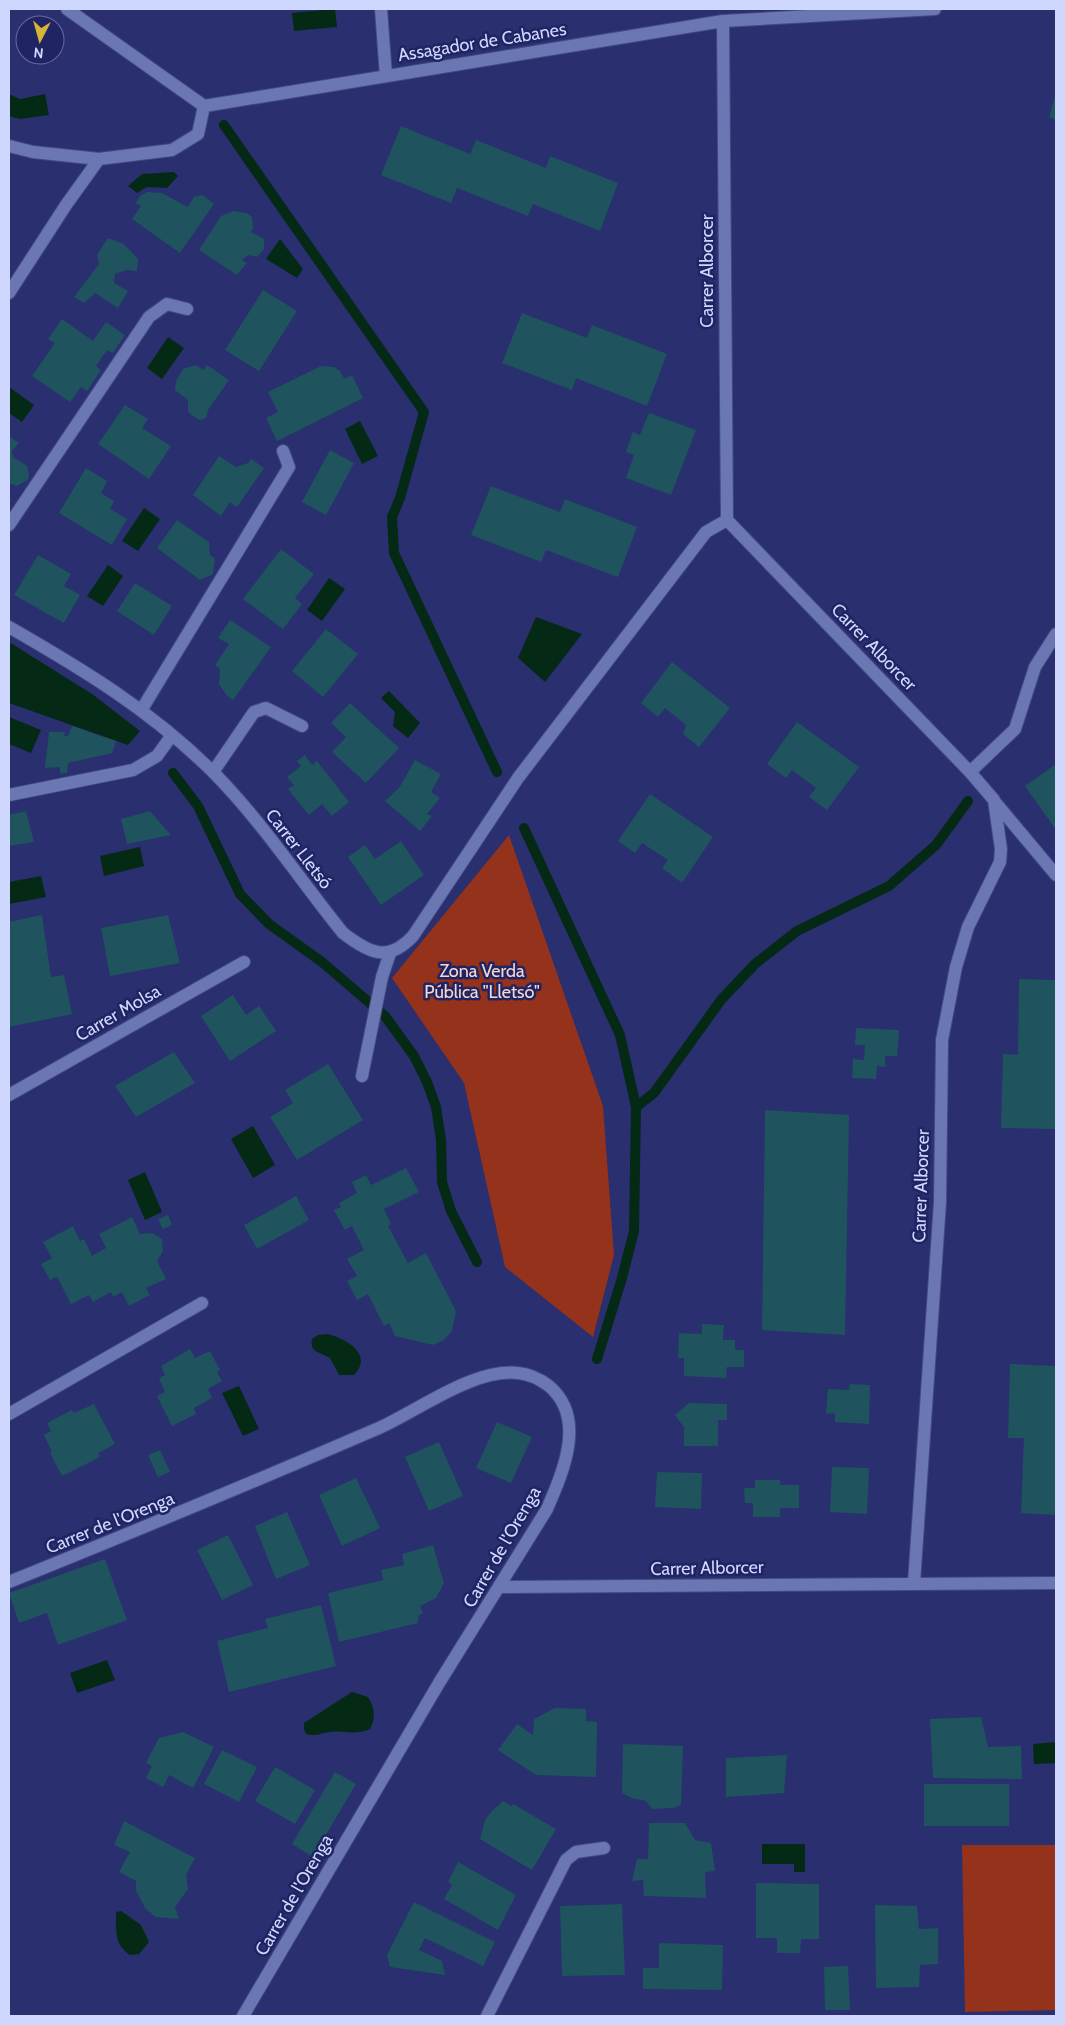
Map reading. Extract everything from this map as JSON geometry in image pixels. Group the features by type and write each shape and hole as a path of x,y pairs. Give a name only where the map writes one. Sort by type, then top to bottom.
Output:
{"street":[{"path":"9,146 33,152 99,159 172,150 198,134 204,106 67,9"},
{"path":"381,9 386,76"},
{"name":"Assagador de Cabanes","path":"204,106 722,21 934,9"},
{"name":"Carrer Alborcer","path":"722,21 727,520 970,772 1056,874"},
{"path":"9,293 66,205 99,159"},
{"path":"9,525 149,317 167,304 187,309"},
{"path":"142,709 289,466 283,451"},
{"path":"362,1076 382,977 390,953 402,948 413,936 518,778 706,532 727,520"},
{"name":"Carrer Lletsó","path":"9,627 95,677 142,709 213,772 265,832 344,933 359,946 380,953 390,953"},
{"path":"970,772 1015,729 1035,667 1056,634"},
{"path":"213,772 254,712 266,708 302,726"},
{"path":"9,795 133,770 157,756 172,735"},
{"name":"Carrer Alborcer","path":"914,1583 940,1202 942,1040 956,967 966,934 1000,862 1000,833 994,800"},
{"name":"Carrer Molsa","path":"9,1095 244,962"},
{"path":"9,1414 202,1302"},
{"name":"Carrer de l'Orenga","path":"9,1582 175,1516 400,1419 465,1384 498,1373 520,1372 542,1380 556,1392 569,1418 570,1438 558,1483 548,1509 439,1683 249,2014"},
{"name":"Carrer Alborcer","path":"500,1587 1056,1583"},
{"path":"487,2016 566,1860 576,1852 604,1848"}],"green space":[{"name":"Zona Verda Pública \"Lletsó\"","path":"509,835 603,1106 614,1255 593,1337 505,1267 464,1083 392,978"},
{"path":"962,1845 1056,1845 1056,2010 965,2012"}],"shaded area":[{"path":"335,9 337,27 294,31 292,13"},
{"path":"9,94 20,99 45,94 49,115 20,119 9,116"},
{"path":"174,172 178,176 167,188 147,187 137,193 128,186 142,174"},
{"path":"280,239 303,269 297,278 266,259"},
{"path":"168,337 184,348 162,379 147,368"},
{"path":"9,387 34,405 22,422 9,413"},
{"path":"360,421 378,456 362,464 345,429"},
{"path":"144,508 160,519 138,551 122,541"},
{"path":"108,565 123,576 103,606 87,596"},
{"path":"329,578 345,589 322,621 307,610"},
{"path":"536,617 582,634 545,682 518,658"},
{"path":"9,642 92,694 140,731 128,745 9,703"},
{"path":"389,691 420,723 408,738 393,726 395,712 381,698"},
{"path":"9,717 41,730 31,753 9,744"},
{"path":"140,847 144,866 104,876 100,856"},
{"path":"41,876 46,897 9,904 9,882"},
{"path":"253,1126 275,1165 253,1178 231,1139"},
{"path":"145,1172 162,1212 145,1220 128,1180"},
{"path":"328,1334 349,1344 359,1354 361,1360 354,1375 339,1375 330,1358 316,1352 312,1347 312,1339 318,1335"},
{"path":"239,1386 259,1429 243,1436 222,1393"},
{"path":"107,1660 115,1680 77,1693 70,1673"},
{"path":"352,1692 368,1697 370,1701 374,1717 370,1729 360,1732 306,1734 304,1723"},
{"path":"1056,1742 1056,1763 1034,1764 1033,1744"},
{"path":"762,1844 805,1844 805,1872 794,1872 794,1864 762,1864"},
{"path":"121,1911 141,1925 149,1942 139,1954 130,1955 121,1946 116,1930 116,1912"}],"building":[{"path":"1056,93 1056,120 1049,117"},
{"path":"401,126 470,154 476,140 546,168 550,156 618,183 600,231 533,204 528,216 457,188 451,203 381,175"},
{"path":"147,192 162,193 188,207 194,197 203,195 214,204 180,253 132,219 141,206 136,203 140,196"},
{"path":"233,211 247,213 252,217 253,228 251,232 264,239 264,249 257,257 248,255 242,260 247,263 237,275 199,250 221,216"},
{"path":"108,238 124,244 138,259 137,271 127,270 115,274 114,283 128,291 118,308 95,293 84,303 74,297 99,264 97,255"},
{"path":"263,290 297,311 259,371 225,350"},
{"path":"522,313 587,338 592,325 667,354 647,406 576,378 572,390 502,363"},
{"path":"62,319 93,341 106,322 125,335 113,353 107,350 96,366 101,370 87,391 81,387 70,402 32,376 55,343 48,339"},
{"path":"195,365 204,370 207,365 229,380 208,410 206,418 200,420 191,415 188,411 188,400 175,390 176,381 183,369"},
{"path":"321,366 334,367 340,371 344,379 352,375 363,398 277,441 266,418 278,412 268,392"},
{"path":"125,405 148,419 142,428 171,446 149,479 98,444"},
{"path":"649,413 696,430 671,495 626,478 634,455 626,452 633,432 640,435"},
{"path":"9,436 19,443 12,451 13,457 27,466 29,474 28,480 17,486 9,483"},
{"path":"330,450 354,463 326,515 302,502"},
{"path":"219,456 236,467 248,463 251,459 264,468 237,507 230,502 221,516 193,495"},
{"path":"86,468 107,481 101,493 114,501 110,509 127,519 112,545 59,513"},
{"path":"491,486 560,512 565,499 637,527 618,577 546,550 541,562 471,535"},
{"path":"177,520 209,542 210,555 215,558 213,574 200,580 157,548"},
{"path":"281,549 314,574 295,598 302,604 283,629 243,599"},
{"path":"38,555 71,574 64,586 80,595 64,623 14,595"},
{"path":"135,583 172,606 154,635 117,611"},
{"path":"230,620 271,647 233,700 227,696 219,684 220,669 215,665 229,644 218,638"},
{"path":"326,629 358,654 323,697 292,671"},
{"path":"672,662 730,708 699,747 683,734 686,725 665,708 658,717 641,703"},
{"path":"350,703 399,748 366,783 332,752 346,737 331,723"},
{"path":"797,722 859,767 827,810 809,797 816,788 792,770 786,778 767,764"},
{"path":"72,726 116,741 112,753 68,763 67,773 60,774 60,767 45,768 49,732 65,732 64,736 68,736"},
{"path":"305,755 312,765 317,761 349,802 332,816 322,804 309,815 288,789 294,785 287,777 301,766 297,761"},
{"path":"415,760 441,774 431,792 440,798 427,814 432,816 420,831 385,801 399,788"},
{"path":"1056,764 1056,830 1025,786"},
{"path":"650,794 713,837 682,883 662,868 668,860 642,843 635,853 618,841"},
{"path":"26,811 34,842 9,846 9,815"},
{"path":"150,811 171,835 127,844 121,819"},
{"path":"401,841 424,875 381,905 348,857 365,845 375,859"},
{"path":"42,915 51,977 64,975 72,1014 9,1027 9,922"},
{"path":"168,915 180,963 110,976 101,928"},
{"path":"1019,979 1056,980 1056,1129 1001,1128 1003,1054 1018,1055"},
{"path":"233,995 246,1015 259,1006 276,1031 230,1061 201,1016"},
{"path":"856,1028 899,1030 897,1056 885,1056 885,1067 877,1066 876,1079 852,1078 853,1059 864,1060 865,1045 855,1045"},
{"path":"174,1052 195,1083 136,1117 115,1086"},
{"path":"328,1064 363,1120 297,1160 270,1117 293,1103 285,1090"},
{"path":"765,1110 849,1115 845,1335 762,1330"},
{"path":"406,1168 419,1192 384,1209 391,1224 388,1226 408,1263 426,1253 456,1311 452,1331 444,1340 433,1345 395,1336 389,1323 384,1326 368,1294 357,1300 347,1281 357,1276 347,1259 364,1250 352,1226 345,1230 334,1210 341,1207 339,1203 357,1193 352,1182 366,1175 371,1185"},
{"path":"296,1196 309,1220 257,1249 244,1225"},
{"path":"168,1215 172,1225 163,1229 158,1219"},
{"path":"132,1217 140,1234 152,1233 162,1239 163,1251 157,1261 166,1279 146,1288 150,1295 129,1306 122,1292 113,1297 111,1292 93,1302 89,1295 71,1304 57,1277 50,1280 41,1264 52,1258 43,1242 73,1226 80,1241 84,1239 92,1256 106,1248 99,1234"},
{"path":"702,1324 724,1325 723,1340 735,1340 735,1350 744,1350 744,1367 727,1367 726,1378 684,1376 684,1358 678,1358 679,1333 702,1334"},
{"path":"190,1349 195,1358 210,1351 220,1370 217,1372 222,1381 208,1389 212,1398 194,1408 196,1414 172,1426 157,1396 165,1392 159,1378 165,1375 161,1366"},
{"path":"1010,1364 1056,1366 1056,1515 1021,1513 1024,1438 1008,1438"},
{"path":"850,1384 870,1385 869,1424 835,1422 835,1413 826,1414 828,1389 849,1390"},
{"path":"689,1403 727,1404 727,1420 718,1420 718,1446 684,1446 684,1427 675,1415"},
{"path":"94,1404 115,1444 98,1453 100,1457 62,1476 50,1453 52,1452 44,1435 51,1431 47,1423 72,1410 74,1413"},
{"path":"497,1422 532,1437 511,1483 476,1468"},
{"path":"439,1442 463,1496 429,1511 405,1457"},
{"path":"160,1450 170,1472 158,1477 148,1455"},
{"path":"832,1467 869,1468 867,1514 830,1512"},
{"path":"657,1472 702,1473 701,1509 655,1507"},
{"path":"356,1478 380,1528 342,1546 319,1495"},
{"path":"755,1480 780,1480 780,1485 799,1485 799,1508 780,1508 780,1517 753,1517 753,1503 745,1503 744,1488 755,1488"},
{"path":"287,1512 310,1565 276,1579 255,1526"},
{"path":"228,1535 253,1585 222,1600 197,1550"},
{"path":"433,1545 444,1583 436,1598 420,1606 423,1613 418,1616 418,1623 339,1642 328,1593 383,1580 381,1570 404,1565 402,1554"},
{"path":"105,1559 127,1620 58,1645 47,1613 19,1623 9,1593"},
{"path":"321,1605 336,1666 229,1692 217,1641 268,1628 265,1619"},
{"path":"555,1708 586,1709 586,1721 597,1722 596,1777 536,1775 498,1750 517,1724 533,1735 534,1719"},
{"path":"981,1717 988,1747 1021,1746 1022,1779 933,1778 930,1719"},
{"path":"183,1732 214,1747 193,1788 169,1775 163,1787 146,1778 152,1766 146,1763 159,1738"},
{"path":"623,1744 683,1746 681,1805 673,1808 652,1809 646,1801 632,1798 622,1793"},
{"path":"222,1750 257,1767 239,1802 204,1784"},
{"path":"787,1755 784,1793 726,1797 726,1758"},
{"path":"275,1767 315,1790 295,1824 255,1801"},
{"path":"335,1772 356,1784 313,1857 292,1844"},
{"path":"924,1784 1009,1784 1009,1826 924,1826"},
{"path":"503,1801 512,1806 513,1804 556,1829 532,1870 480,1839 485,1820"},
{"path":"124,1821 195,1858 186,1875 188,1889 175,1907 179,1919 156,1917 146,1909 136,1891 136,1881 119,1872 130,1852 114,1845"},
{"path":"649,1823 685,1823 695,1840 711,1843 715,1871 705,1872 706,1898 644,1896 643,1880 632,1881 637,1859 648,1859"},
{"path":"458,1862 516,1895 498,1930 444,1899 452,1885 448,1882"},
{"path":"756,1883 819,1884 819,1939 801,1939 800,1953 777,1953 777,1938 756,1938"},
{"path":"414,1902 495,1942 483,1966 425,1938 419,1950 442,1961 445,1975 390,1967 387,1955"},
{"path":"622,1904 625,1975 562,1976 560,1906"},
{"path":"875,1905 917,1906 919,1929 938,1928 938,1964 920,1965 919,1987 876,1988"},
{"path":"659,1943 723,1945 722,1990 643,1989 643,1968 659,1968"},
{"path":"848,1966 850,2010 825,2010 824,1967"}],"waterway":[{"path":"224,125 424,412 400,498 392,517 394,553 497,772"},
{"path":"173,773 198,806 240,894 269,924 322,962 385,1016 414,1056 427,1082 436,1107 441,1140 442,1182 451,1211 477,1262"},
{"path":"597,1359 622,1278 634,1231 636,1107 654,1093 721,1000 755,964 797,931 889,886 936,845 968,801"},
{"path":"524,828 620,1035 636,1107"}]}
